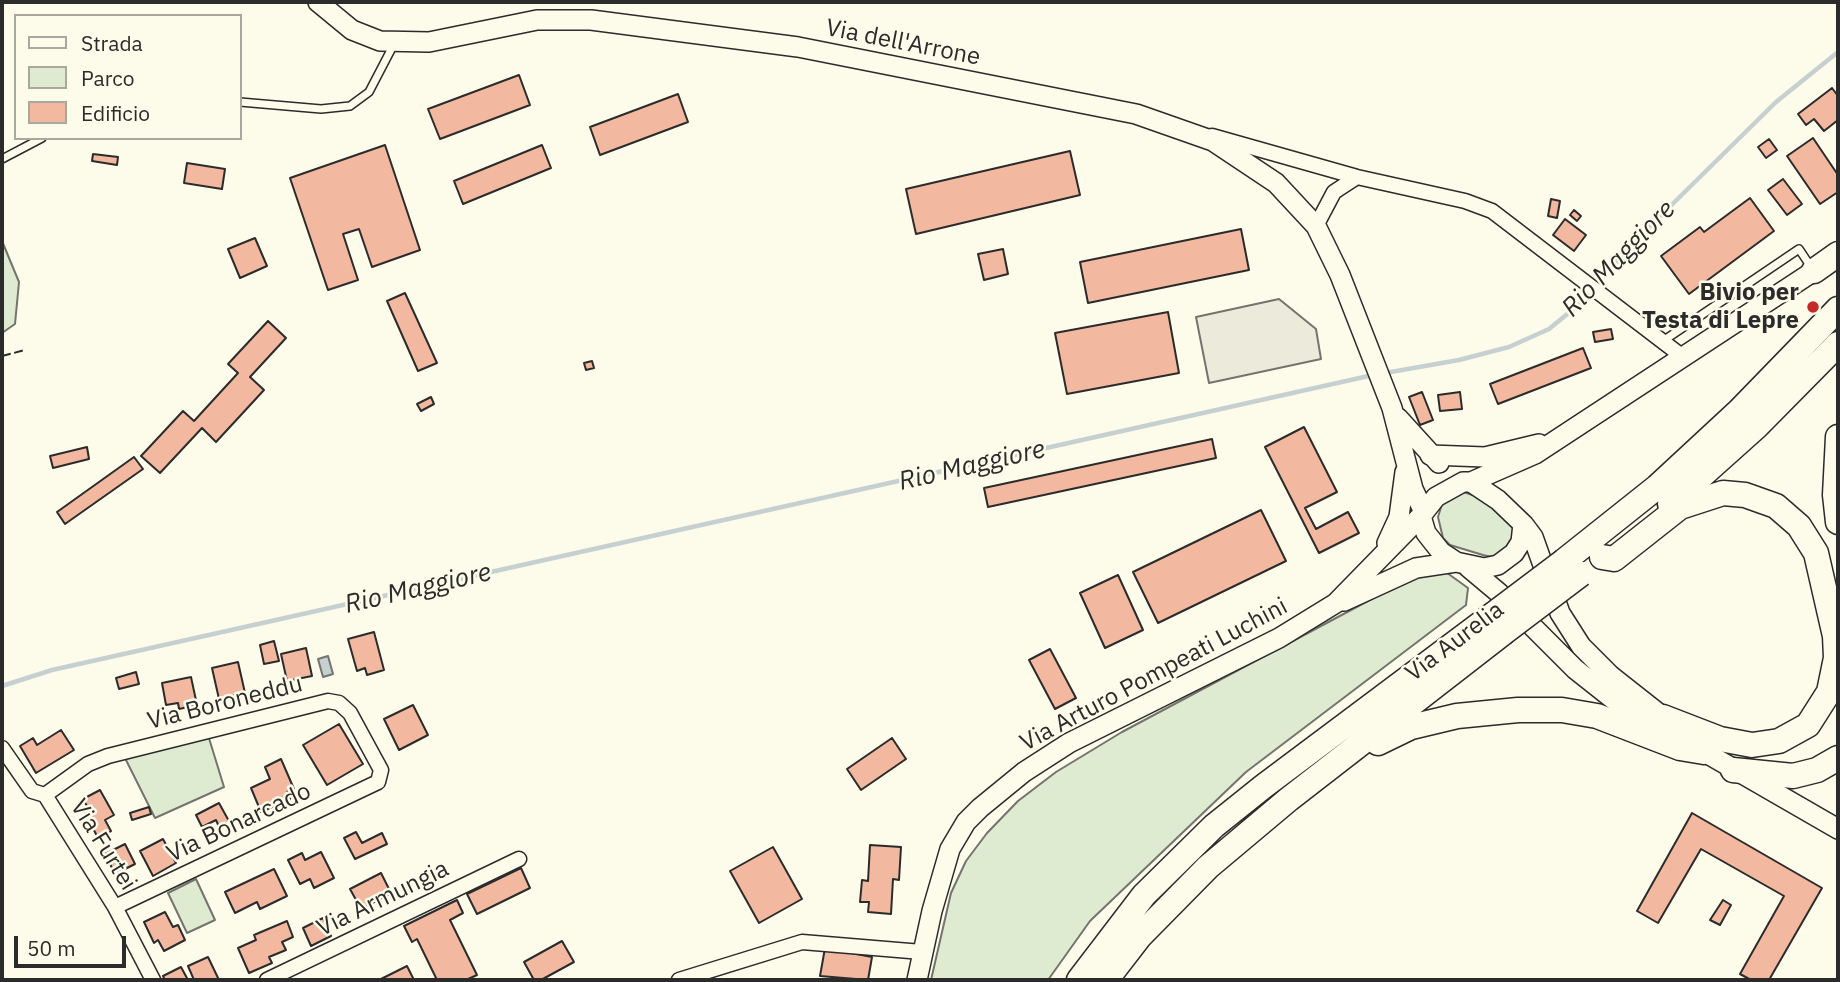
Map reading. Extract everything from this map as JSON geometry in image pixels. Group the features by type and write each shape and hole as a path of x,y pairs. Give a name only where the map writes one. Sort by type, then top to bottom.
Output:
{"highway":[{"path":"1814,271 1838,254"},
{"name":"Via Aurelia","path":"1079,980 1144,895 1214,826 1264,786 1497,624 1573,567 1748,402 1838,309"},
{"name":"Via Aurelia","path":"1573,567 1602,557 1673,501 1756,427 1838,344"},
{"path":"1838,437 1835,495 1838,522"},
{"path":"1602,557 1614,559 1680,507 1702,498 1723,494 1745,495 1776,506 1799,526 1816,553 1835,636 1836,658 1829,692 1808,724 1779,741 1752,745 1670,725"},
{"name":"Via Aurelia","path":"1106,980 1140,936 1182,890 1497,624"},
{"path":"1289,799 1308,793 1386,738 1411,727 1457,716 1518,710 1574,711 1609,720 1688,750 1704,752"},
{"path":"1733,770 1793,776 1817,770 1838,758"}],"street":[{"name":"Via dell'Arrone","path":"318,2 352,30 367,37 394,43 429,41 537,20 591,20 798,47 1136,114 1357,177 1485,208 1582,277 1684,357"},
{"path":"1164,124 1213,141 1260,170 1291,197 1316,226 1340,275 1391,405 1406,464 1432,544 1499,593 1574,670 1658,728 1670,725"},
{"path":"1316,226 1334,192 1357,177"},
{"path":"1422,513 1446,489 1528,459 1814,271"},
{"path":"1391,405 1404,427 1430,455 1498,500 1523,524 1537,544 1557,605 1573,636 1603,669 1704,752 1838,829"},
{"path":"1430,455 1491,456 1557,438"},
{"name":"Via Arturo Pompeati Luchini","path":"1370,570 1396,526 1406,464"},
{"name":"Via Arturo Pompeati Luchini","path":"917,980 937,888 953,842 966,822 1004,787 1069,743 1279,638 1336,603 1422,513"},
{"path":"1462,564 1490,568 1505,562 1521,542 1523,524"},
{"name":"Via Arturo Pompeati Luchini","path":"1336,603 1356,597 1416,568 1462,564"},
{"name":"Via Boroneddu","path":"45,795 103,757 331,701 339,703 350,713 381,770 381,779"},
{"name":"Via Furtei","path":"2,748 32,791 45,795 116,907 153,980"},
{"name":"Via Bonarcado","path":"116,907 381,779"},
{"name":"Via Armungia","path":"267,980 519,859"},
{"path":"679,980 802,942 922,952"}],"lane":[{"path":"242,102 321,109 350,106 369,92 394,43"},
{"path":"2,159 39,140"},
{"path":"1663,341 1798,250 1814,271"}],"green space":[{"path":"2,241 19,282 15,324 2,333"},
{"path":"1463,492 1479,497 1513,524 1513,537 1503,553 1492,557 1483,555 1450,545 1443,538 1438,517 1442,504"},
{"path":"1443,570 1468,588 1466,605 1246,772 1090,921 1048,980 931,980 951,893 966,861 987,833 1018,801 1056,772 1122,732 1413,577"},
{"path":"208,735 224,787 155,818 125,758"},
{"path":"196,879 215,920 187,933 168,893"}],"shaded area":[{"path":"1279,299 1316,329 1321,359 1209,383 1196,317"},
{"path":"328,656 333,674 323,677 318,659"}],"building":[{"path":"519,75 530,105 440,139 428,109"},
{"path":"1832,88 1838,96 1838,120 1824,131 1814,119 1806,125 1798,114"},
{"path":"678,94 688,122 600,155 590,127"},
{"path":"1813,138 1838,175 1838,192 1820,204 1787,156"},
{"path":"1769,139 1777,150 1766,158 1758,147"},
{"path":"385,145 420,250 372,267 359,229 343,234 358,280 328,290 290,178"},
{"path":"542,145 551,168 463,204 454,181"},
{"path":"1070,151 1080,195 916,234 906,189"},
{"path":"93,154 118,157 117,165 92,161"},
{"path":"187,163 225,169 222,189 184,183"},
{"path":"1783,179 1802,204 1787,215 1768,190"},
{"path":"1750,198 1774,231 1689,294 1661,256 1700,227 1704,232"},
{"path":"1551,199 1560,201 1557,218 1548,216"},
{"path":"1574,210 1581,216 1577,221 1570,215"},
{"path":"1565,219 1586,235 1574,251 1553,235"},
{"path":"1241,229 1249,270 1088,303 1080,262"},
{"path":"255,238 267,266 240,278 228,249"},
{"path":"1003,249 1008,274 984,280 978,254"},
{"path":"405,293 437,363 418,371 387,301"},
{"path":"1168,312 1179,373 1067,394 1055,333"},
{"path":"268,321 286,338 250,377 264,390 216,442 202,428 160,473 141,456 183,411 194,421 238,373 228,364"},
{"path":"1611,329 1613,339 1595,342 1593,332"},
{"path":"1583,348 1591,368 1498,404 1490,384"},
{"path":"592,361 594,368 586,370 584,363"},
{"path":"1422,392 1433,420 1420,425 1409,397"},
{"path":"1460,392 1462,409 1440,411 1438,395"},
{"path":"431,397 434,404 421,411 417,404"},
{"path":"1304,427 1337,492 1305,508 1316,529 1348,512 1359,533 1319,553 1265,447"},
{"path":"1212,439 1216,458 988,507 984,488"},
{"path":"87,447 89,459 53,468 50,456"},
{"path":"134,457 143,469 65,524 57,512"},
{"path":"1261,510 1286,561 1158,623 1133,572"},
{"path":"1118,575 1143,630 1105,648 1080,593"},
{"path":"374,632 384,670 367,675 365,668 357,671 348,639"},
{"path":"274,641 279,661 264,664 260,645"},
{"path":"306,648 312,676 287,681 281,654"},
{"path":"1050,649 1076,698 1055,709 1029,660"},
{"path":"238,662 245,693 219,699 212,668"},
{"path":"136,672 139,684 119,689 116,678"},
{"path":"191,677 197,705 179,709 178,703 166,705 162,683"},
{"path":"413,705 428,735 399,750 384,719"},
{"path":"339,724 363,764 327,785 303,745"},
{"path":"61,730 74,750 36,773 20,746 33,738 37,745"},
{"path":"892,738 906,759 861,790 847,769"},
{"path":"281,759 294,789 287,792 290,799 261,812 251,788 270,779 265,767"},
{"path":"100,790 114,815 105,820 111,831 98,838 84,811 88,808 83,799"},
{"path":"219,803 230,823 220,829 216,820 202,827 196,815"},
{"path":"149,807 151,814 132,820 130,813"},
{"path":"1692,813 1822,888 1769,980 1751,980 1740,974 1784,896 1701,849 1658,923 1637,911"},
{"path":"356,832 362,843 382,833 387,844 355,859 344,838"},
{"path":"163,839 176,863 153,876 140,851"},
{"path":"125,844 135,864 115,874 105,854"},
{"path":"870,845 901,847 899,880 893,879 891,914 868,912 869,902 860,902 862,880 868,881"},
{"path":"773,847 802,899 759,923 730,871"},
{"path":"321,852 334,878 314,888 310,879 300,884 288,860 302,853 305,860"},
{"path":"521,868 530,888 477,914 467,894"},
{"path":"274,869 287,896 260,909 257,902 235,913 225,892"},
{"path":"381,873 391,893 361,909 350,889"},
{"path":"457,900 463,913 450,920 477,975 466,980 437,980 417,939 412,942 404,926"},
{"path":"1723,900 1731,905 1720,925 1710,920"},
{"path":"165,912 173,927 178,925 185,940 164,951 158,940 154,943 144,922"},
{"path":"323,918 331,936 311,946 303,928"},
{"path":"287,921 293,937 282,942 286,950 269,957 272,963 249,973 238,948 256,940 254,935"},
{"path":"562,941 574,962 541,980 534,980 524,962"},
{"path":"825,948 872,957 868,980 820,976"},
{"path":"208,957 219,980 194,980 188,966"},
{"path":"407,966 414,980 379,980"},
{"path":"181,967 188,980 165,980 163,976"}],"waterway":[{"name":"Rio Maggiore","path":"1385,373 1459,360 1509,347 1549,329 1582,302 1632,244 1776,102 1838,52"},
{"name":"Rio Maggiore","path":"2,686 52,670 1373,375"}],"fence":[{"path":"2,356 25,350"}],"place":[{"name":"Bivio per Testa di Lepre","path":"1813,307"}]}
